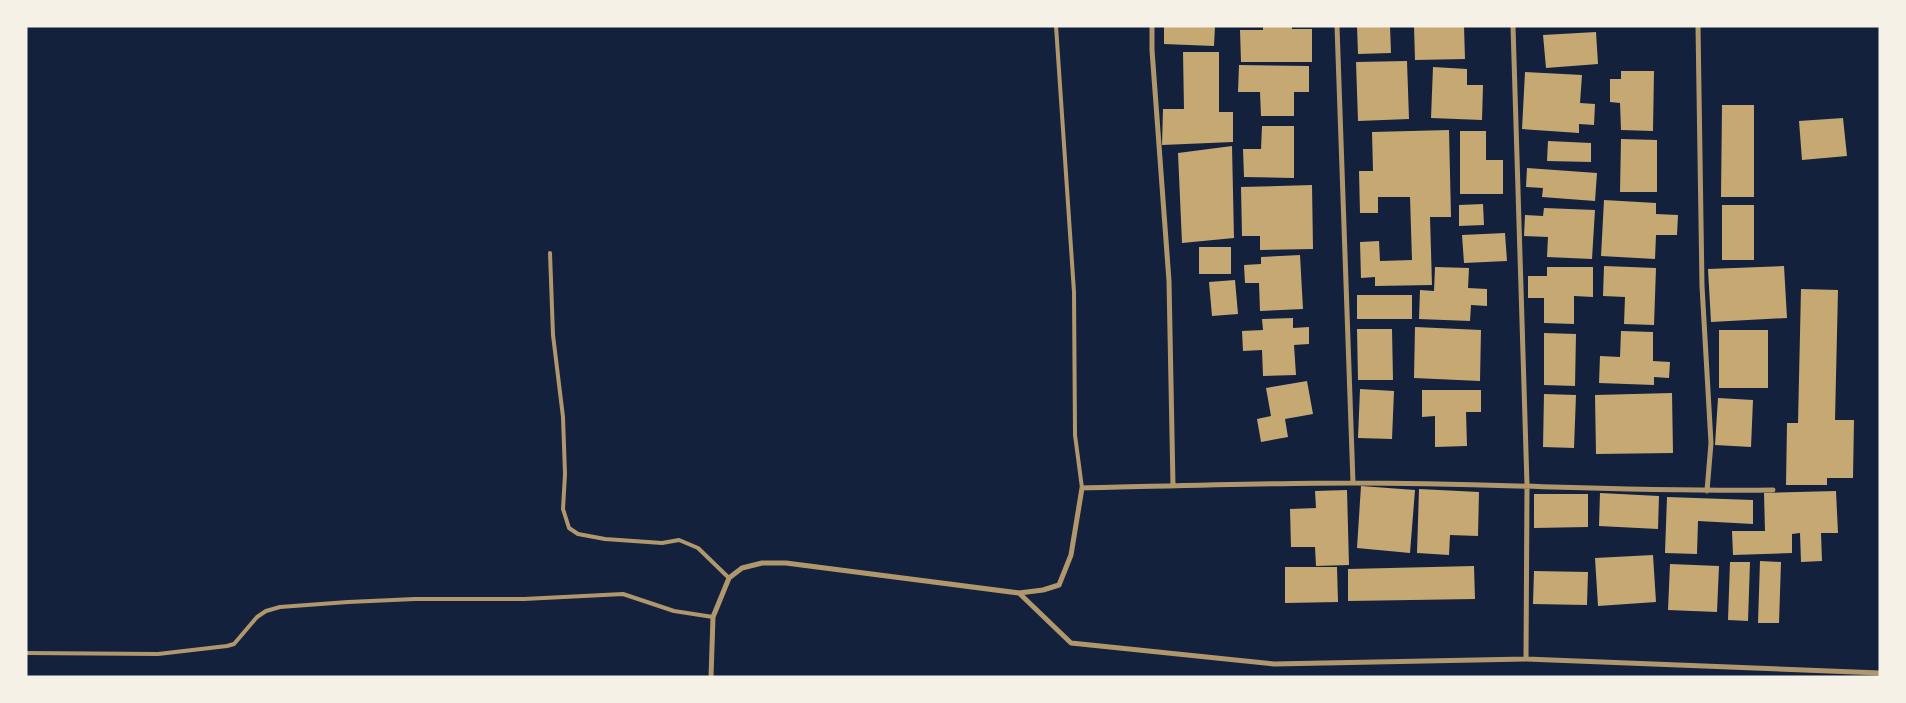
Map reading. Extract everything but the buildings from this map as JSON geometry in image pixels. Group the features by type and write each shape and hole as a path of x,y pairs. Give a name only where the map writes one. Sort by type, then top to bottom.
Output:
{"street":[{"path":"1152,26 1152,50 1170,281 1173,486"},
{"path":"1337,26 1353,483"},
{"path":"1513,26 1527,485 1526,659"},
{"path":"1698,26 1702,286 1711,443 1707,491"},
{"path":"711,677 713,617 729,578 742,568 762,563 786,563 1019,592 1042,590 1059,585 1071,555 1082,488 1353,483 1527,485 1707,491 1773,490"},
{"path":"1019,592 1071,643 1274,664 1526,659 1880,673"}],"lane":[{"path":"1056,26 1074,292 1075,435 1082,488"},
{"path":"550,253 553,335 563,417 563,509 569,528 578,534 605,539 662,543 678,540 698,548 729,578"},
{"path":"26,653 158,654 227,646 234,644 257,617 266,611 280,607 416,598 524,598 623,594 674,611 713,617"}]}
